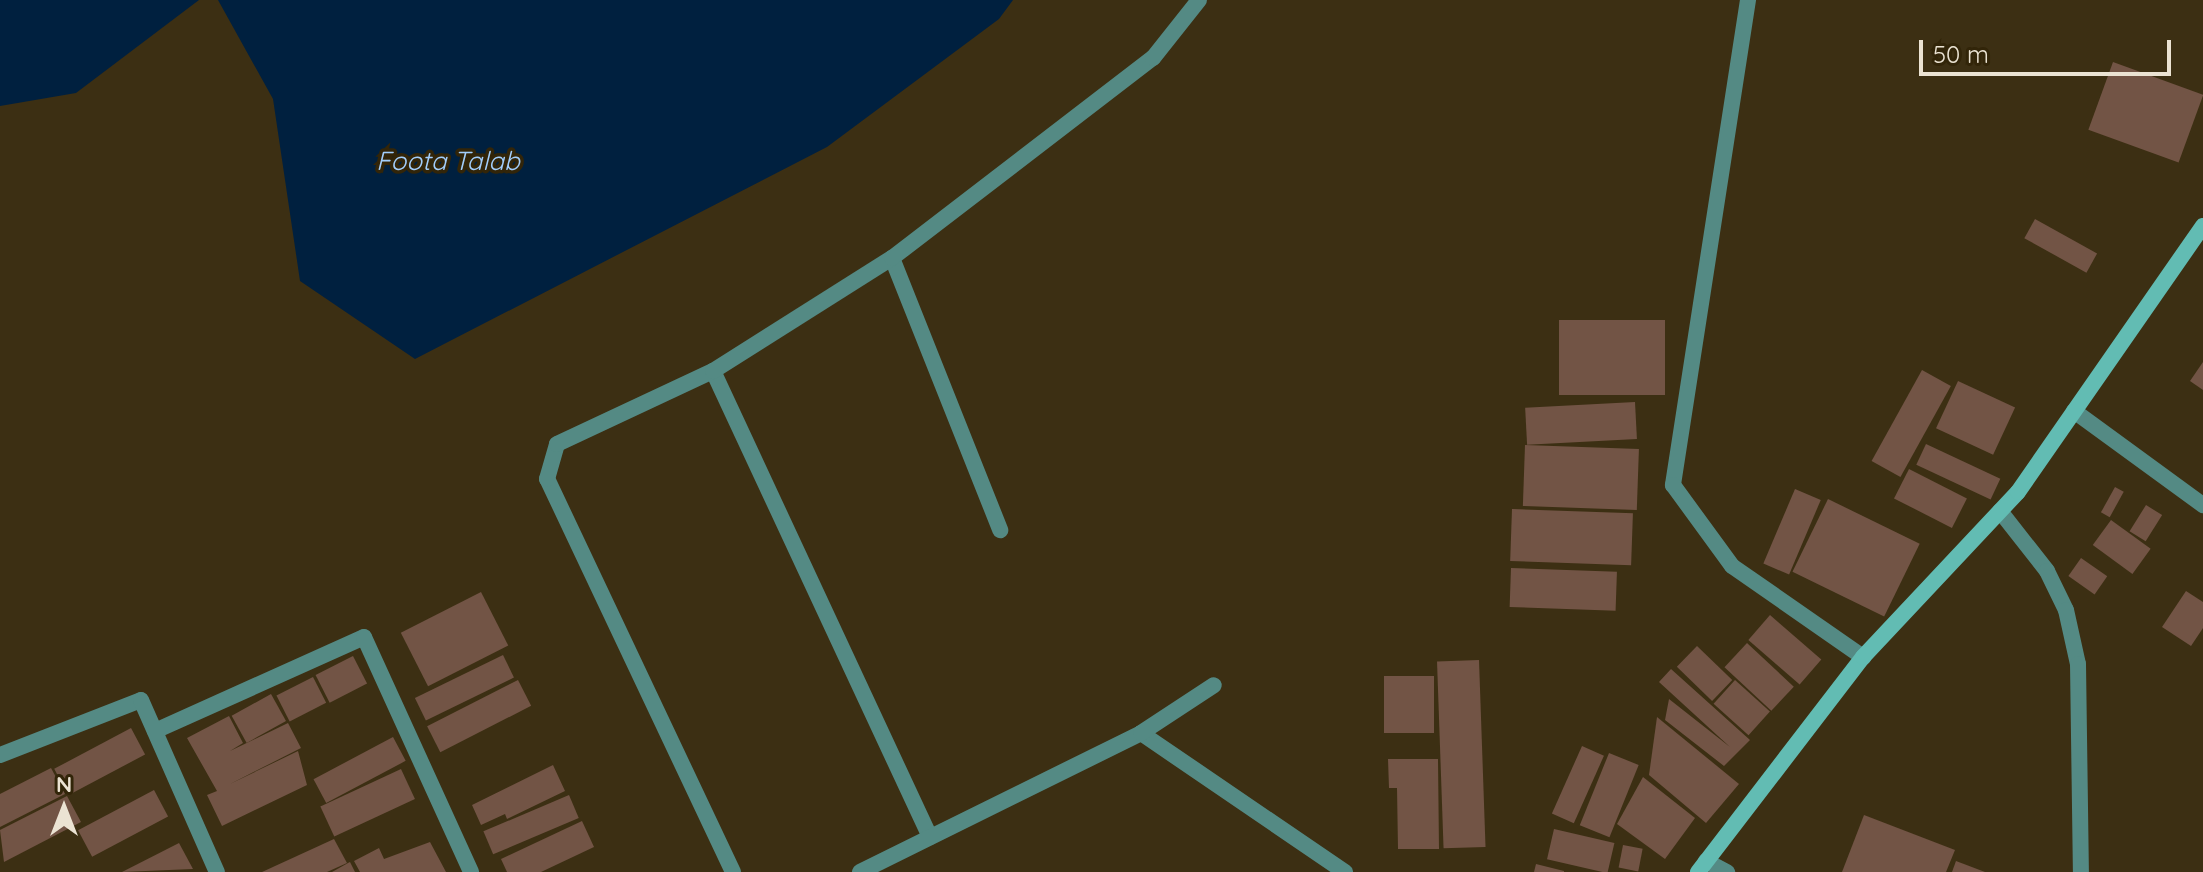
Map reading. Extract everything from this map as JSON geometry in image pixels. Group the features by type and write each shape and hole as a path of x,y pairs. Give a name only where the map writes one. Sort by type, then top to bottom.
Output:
{"main road":[{"path":"1702,866 1863,657 2000,511 2203,226"}],"street":[{"path":"733,872 547,479 557,444 713,371 892,258 1153,58 1199,0"},
{"path":"1748,0 1673,485 1732,566 1863,657"},
{"path":"892,258 1000,530"},
{"path":"713,371 930,837"},
{"path":"2074,411 2203,505"},
{"path":"2000,511 2047,571 2069,623 2080,704 2081,872"},
{"path":"155,731 364,637 471,872"},
{"path":"860,872 887,866 930,837 1141,733 1214,685"},
{"path":"0,755 141,700 217,872"},
{"path":"1141,733 1345,872"},
{"path":"1702,866 1727,872"}],"water":[{"path":"0,0 199,0 76,93 0,106"},
{"name":"Foota Talab","path":"218,0 1013,0 999,19 827,147 415,359 300,281 273,99"}],"building":[{"path":"2113,62 2203,95 2179,162 2088,130"},
{"path":"2035,219 2097,253 2086,273 2024,238"},
{"path":"1559,320 1665,320 1665,395 1559,395"},
{"path":"2203,362 2203,390 2190,381"},
{"path":"1922,370 1951,386 1900,477 1872,461"},
{"path":"1958,381 2015,408 1993,455 1936,428"},
{"path":"1635,402 1637,439 1527,445 1525,408"},
{"path":"1926,444 2000,479 1991,499 1916,465"},
{"path":"1525,445 1639,449 1637,510 1523,506"},
{"path":"1909,469 1967,499 1952,528 1894,498"},
{"path":"2115,487 2124,492 2110,517 2101,512"},
{"path":"1795,489 1821,500 1789,575 1763,564"},
{"path":"1828,499 1920,544 1884,617 1792,572"},
{"path":"2146,505 2162,515 2146,541 2130,531"},
{"path":"1512,509 1633,513 1631,565 1510,561"},
{"path":"2111,520 2151,549 2132,574 2093,545"},
{"path":"2081,558 2107,576 2095,594 2068,576"},
{"path":"1511,568 1617,572 1616,611 1510,607"},
{"path":"2186,591 2203,602 2203,628 2191,646 2162,627"},
{"path":"481,592 508,645 428,686 401,633"},
{"path":"1770,615 1821,660 1800,685 1748,640"},
{"path":"1747,643 1794,687 1771,711 1724,667"},
{"path":"1697,646 1732,680 1712,701 1677,667"},
{"path":"503,655 514,677 426,720 415,698"},
{"path":"353,656 367,684 330,703 316,675"},
{"path":"1479,660 1486,847 1444,848 1437,661"},
{"path":"1671,669 1750,740 1724,766 1665,720 1669,699 1730,747 1659,682"},
{"path":"1384,676 1434,676 1434,733 1384,733"},
{"path":"313,677 326,703 290,721 276,696"},
{"path":"518,680 531,706 440,752 427,726"},
{"path":"1735,680 1770,711 1749,735 1714,704"},
{"path":"271,694 286,721 247,743 232,716"},
{"path":"229,716 243,743 230,751 288,723 301,748 230,784 298,751 307,785 222,826 207,795 217,791 187,738"},
{"path":"1657,717 1739,784 1706,823 1649,775"},
{"path":"131,728 145,754 68,795 54,769"},
{"path":"393,737 406,761 326,803 314,779"},
{"path":"1582,746 1604,756 1574,823 1552,814"},
{"path":"1609,753 1639,765 1609,837 1580,825"},
{"path":"1388,759 1438,759 1439,849 1398,849 1397,788 1389,788"},
{"path":"553,765 565,791 507,819 505,814 481,825 472,805"},
{"path":"51,768 65,794 0,827 0,794"},
{"path":"401,769 415,799 334,837 320,807"},
{"path":"1643,777 1695,818 1665,859 1617,824"},
{"path":"154,790 168,816 92,857 78,830"},
{"path":"569,795 579,818 493,854 483,831"},
{"path":"67,796 81,822 4,862 0,830"},
{"path":"1864,815 1955,850 1946,872 1842,872"},
{"path":"582,821 594,847 541,872 507,872 501,859"},
{"path":"1554,829 1614,843 1608,872 1547,859"},
{"path":"334,839 347,863 327,872 262,872"},
{"path":"430,842 446,872 360,872 354,861 379,848 384,859"},
{"path":"179,843 193,869 122,872"},
{"path":"1623,845 1643,849 1638,871 1619,868"},
{"path":"1956,861 1985,872 1952,872"},
{"path":"348,863 355,872 332,872"},
{"path":"1536,864 1564,871 1564,872 1534,872"}]}
